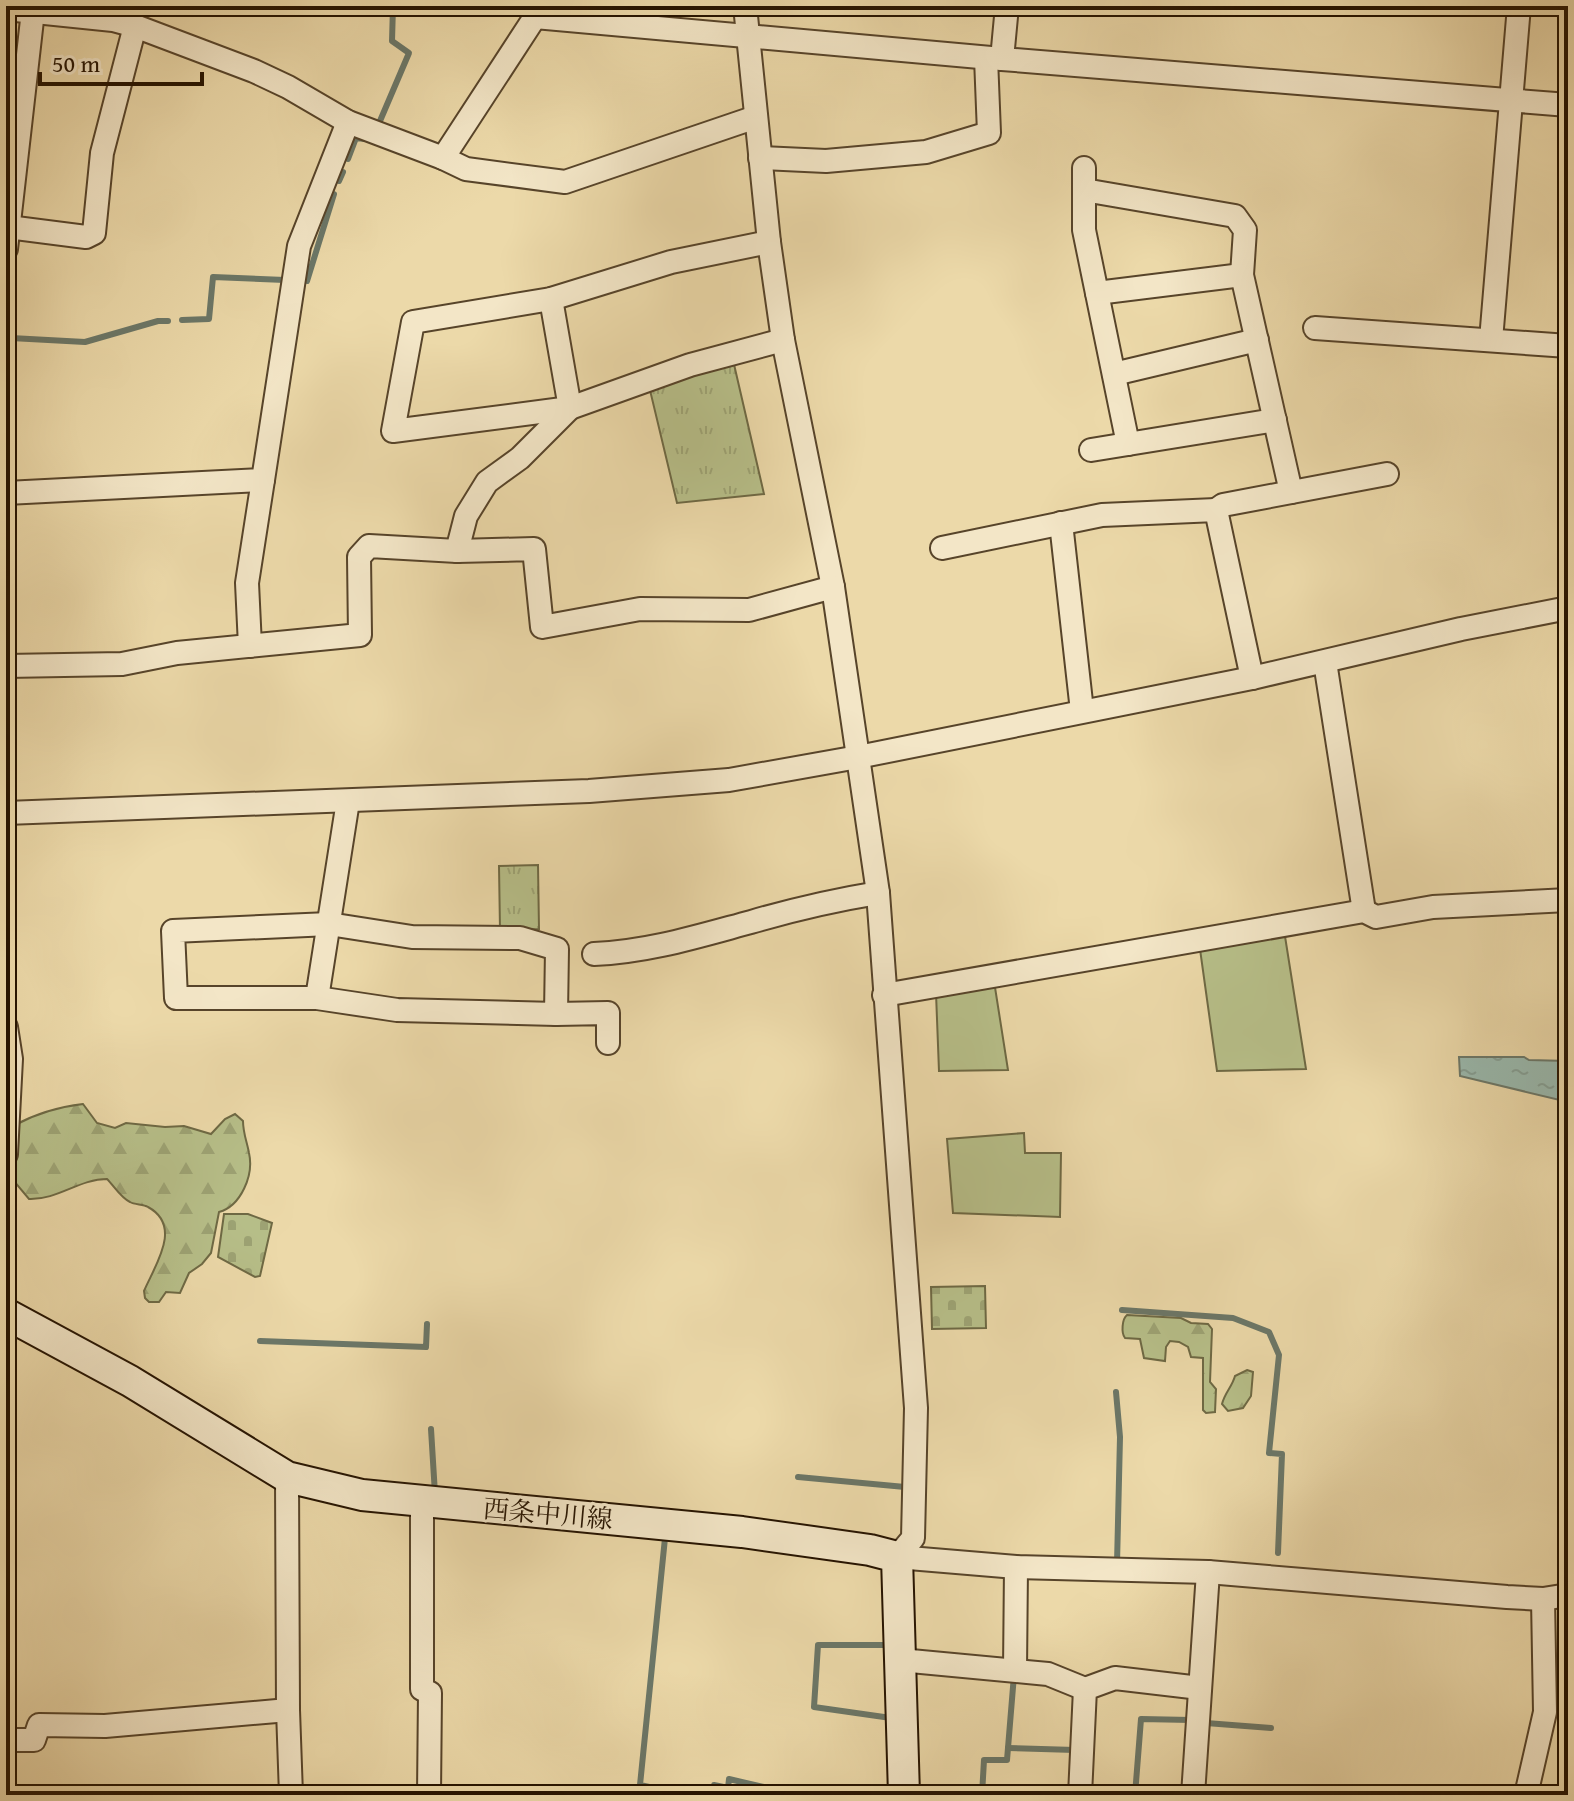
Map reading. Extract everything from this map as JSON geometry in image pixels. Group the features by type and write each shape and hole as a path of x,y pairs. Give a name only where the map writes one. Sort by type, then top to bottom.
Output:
{"main road":[{"name":"西条中川線","path":"6,1314 130,1381 287,1477 362,1495 742,1532 870,1550 897,1557"},
{"path":"897,1557 904,1795"}],"street":[{"path":"745,6 769,242 783,340 833,587 878,893 916,1408 913,1538 897,1557"},
{"path":"760,158 826,161 926,152 989,133 994,59 1007,6"},
{"path":"1491,340 1519,6"},
{"path":"6,9 114,13 135,26 254,71 348,122 466,169 565,182 756,117"},
{"path":"33,11 7,238 86,237 94,233 102,153 135,26"},
{"path":"443,158 536,12 749,37 1568,105"},
{"path":"250,646 247,583 299,246 348,122"},
{"path":"1128,444 1084,230 1084,179 1235,216 1245,230 1242,275 1291,492"},
{"path":"769,242 671,262 551,299 413,322 393,431 570,408 690,365 783,340"},
{"path":"1097,293 1242,275"},
{"path":"551,299 570,408"},
{"path":"1315,328 1568,346"},
{"path":"1114,374 1257,340"},
{"path":"457,551 466,516 487,482 520,458 570,408"},
{"path":"1091,450 1275,420"},
{"path":"942,548 1102,515 1216,510 1223,505 1387,474"},
{"path":"6,493 263,480"},
{"path":"1216,510 1252,678"},
{"path":"1061,523 1082,711"},
{"path":"6,666 122,664 177,653 360,635 359,557 369,546 457,551 534,549 542,627 640,609 749,610 833,587"},
{"path":"6,813 589,791 729,780 1252,678 1461,629 1568,608"},
{"path":"1325,662 1364,911"},
{"path":"317,998 348,801"},
{"path":"594,954 621,953 684,941 840,899 878,893"},
{"path":"884,995 1364,911 1376,917 1433,907 1568,900"},
{"path":"556,1014 557,949 520,938 412,937 329,924 173,931 176,998 317,998 397,1010 556,1014 608,1013 608,1043"},
{"path":"6,1027 11,1059 6,1154"},
{"path":"287,1477 291,1795"},
{"path":"422,1502 422,1689 430,1693 429,1795"},
{"path":"897,1557 1016,1567 1208,1572 1543,1599 1568,1595"},
{"path":"1015,1670 1016,1567"},
{"path":"1193,1795 1208,1572"},
{"path":"1526,1795 1545,1712 1543,1599"},
{"path":"900,1660 1048,1674 1085,1689 1115,1678 1200,1688"},
{"path":"1080,1795 1085,1689"},
{"path":"6,1740 34,1740 39,1725 105,1726 288,1710"}],"green space":[{"path":"733,360 764,494 677,503 649,386"},
{"path":"538,865 539,929 500,930 499,866"},
{"path":"1284,930 1306,1069 1217,1071 1199,942"},
{"path":"994,981 1008,1070 939,1071 936,993"},
{"path":"83,1104 97,1123 115,1128 126,1123 184,1126 211,1134 225,1119 235,1114 243,1121 250,1162 248,1180 234,1203 219,1212 211,1253 189,1273 180,1293 166,1292 159,1302 149,1302 145,1298 144,1291 163,1246 164,1224 148,1207 124,1198 107,1179 29,1199 13,1180 15,1125 48,1111"},
{"path":"1024,1133 1025,1153 1061,1153 1060,1217 953,1213 947,1139"},
{"path":"224,1214 248,1214 272,1223 260,1276 255,1277 218,1257"},
{"path":"985,1286 986,1328 932,1329 931,1287"},
{"path":"1127,1315 1181,1318 1191,1323 1208,1324 1212,1329 1210,1382 1216,1389 1215,1412 1206,1413 1203,1410 1203,1358 1191,1357 1188,1347 1170,1341 1166,1347 1165,1361 1144,1358 1140,1339 1124,1336 1123,1323"},
{"path":"1247,1370 1253,1372 1251,1396 1243,1408 1228,1411 1222,1404 1225,1396 1235,1376"}],"water":[{"path":"1459,1057 1568,1061 1568,1102 1460,1076"}],"waterway":[{"path":"377,128 409,53 392,41 393,6"},
{"path":"348,159 356,138 365,139"},
{"path":"339,181 343,172"},
{"path":"307,281 334,194"},
{"path":"182,320 209,319 213,277 285,280"},
{"path":"6,376 11,338 85,342 158,321 168,321"},
{"path":"1122,1310 1233,1318 1269,1332 1279,1355 1269,1453 1282,1454 1278,1553"},
{"path":"260,1341 426,1347 427,1324"},
{"path":"1116,1392 1120,1437 1117,1564"},
{"path":"431,1429 435,1494"},
{"path":"798,1477 905,1487"},
{"path":"665,1538 640,1785 686,1795"},
{"path":"890,1645 818,1645 814,1707 891,1718"},
{"path":"982,1795 984,1760 1007,1760 1014,1675"},
{"path":"1135,1795 1141,1719 1191,1720"},
{"path":"1206,1723 1271,1728"},
{"path":"1008,1748 1075,1750"},
{"path":"712,1795 714,1785 728,1788 729,1779 789,1793"}]}
